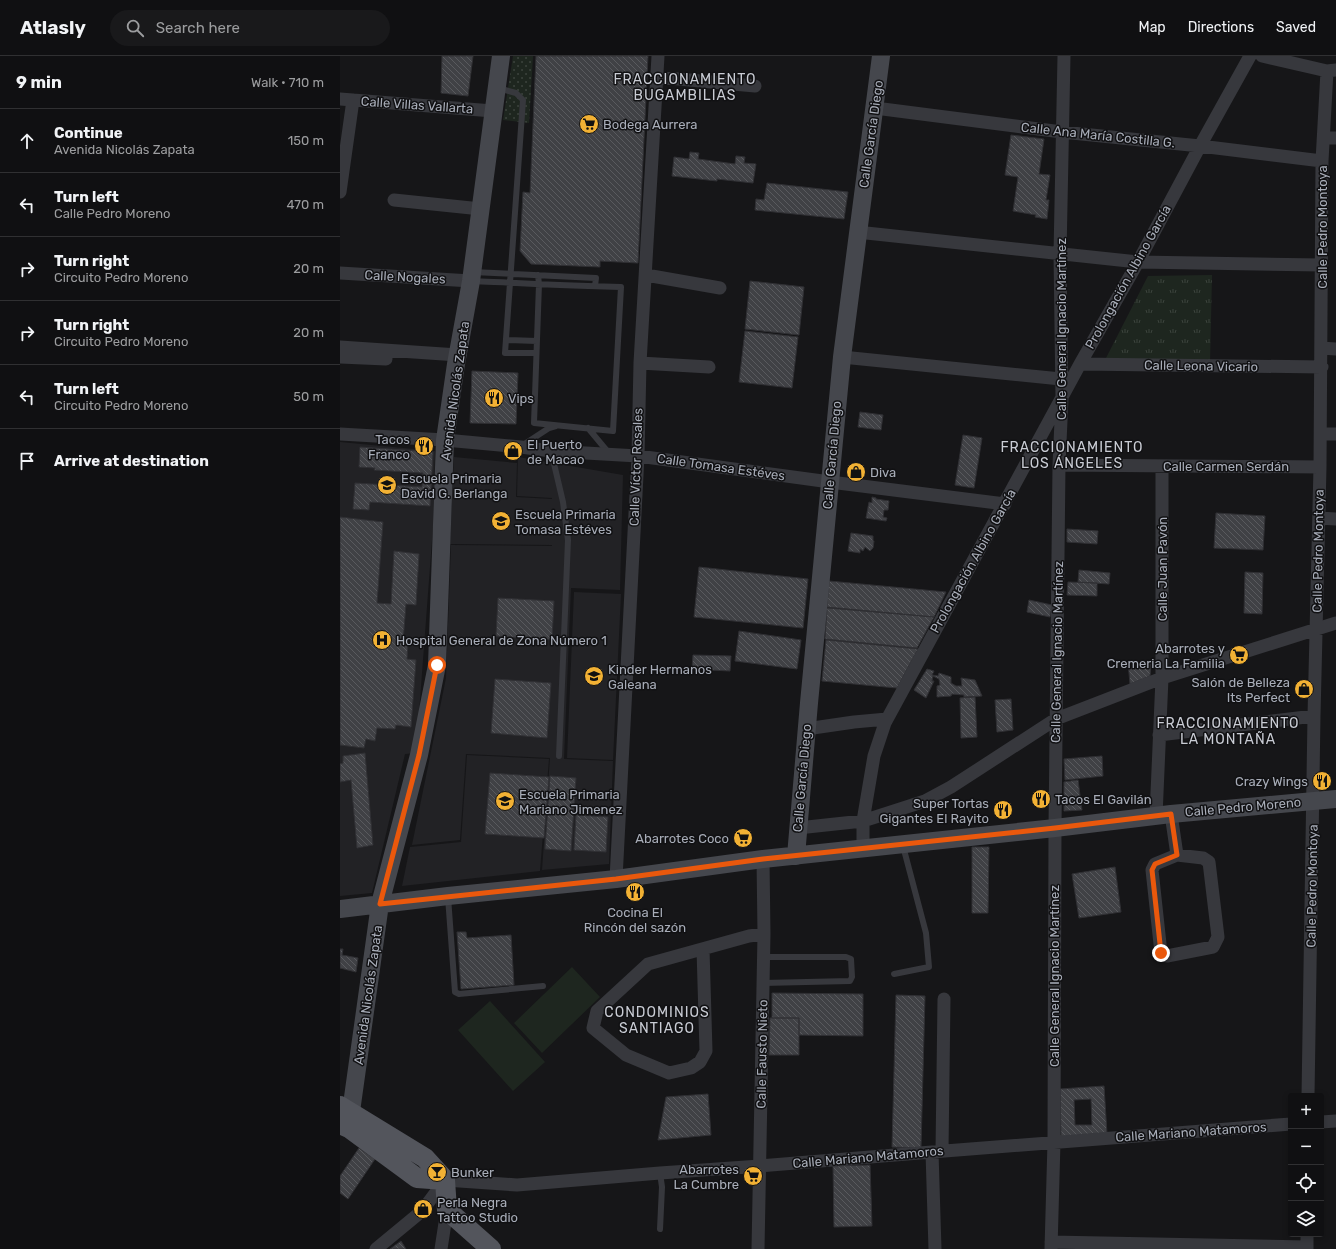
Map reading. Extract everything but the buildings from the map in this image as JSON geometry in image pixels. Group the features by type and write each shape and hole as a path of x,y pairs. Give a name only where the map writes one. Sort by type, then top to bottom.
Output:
{"main road":[{"path":"345,1117 425,1158 445,1180 447,1210 491,1249"}],"street":[{"name":"Avenida Nicolás Zapata","path":"345,1117 380,904 419,755 437,665 445,440 481,209 501,56"},
{"name":"Calle Víctor Rosales","path":"616,879 638,456 640,363 658,56"},
{"name":"Calle García Diego","path":"796,856 806,729 842,357 881,56"},
{"name":"Calle General Ignacio Martínez","path":"1051,1246 1054,1142 1056,720 1059,465 1062,398 1060,254 1064,56"},
{"name":"Prolongación Albino García","path":"864,848 863,821 874,756 888,719 1080,364 1138,262 1250,56"},
{"name":"Calle Pedro Montoya","path":"1262,56 1331,70 1330,138 1322,161 1321,434 1314,716 1308,1093"},
{"path":"657,77 755,86"},
{"path":"340,188 346,100"},
{"name":"Calle Villas Vallarta","path":"346,100 493,111"},
{"name":"Calle Ana María Costilla G.","path":"875,108 1062,132 1200,146 1322,161"},
{"path":"394,200 481,209"},
{"path":"857,232 1138,262 1321,265"},
{"name":"Calle Nogales","path":"340,273 471,277"},
{"path":"646,276 720,288"},
{"path":"340,347 457,359"},
{"path":"1322,348 1336,348"},
{"path":"340,357 457,359"},
{"path":"842,357 1061,379"},
{"path":"640,363 709,367"},
{"name":"Calle Leona Vicario","path":"1080,364 1322,367"},
{"name":"Calle Tomasa Estéves","path":"340,434 445,440 521,446 552,451 638,456 1005,504"},
{"path":"1321,434 1336,434"},
{"name":"Calle Carmen Serdán","path":"1059,465 1320,467"},
{"name":"Calle Juan Pavón","path":"1162,466 1162,678 1159,735 1163,815 1177,855"},
{"path":"1319,518 1336,519"},
{"path":"798,828 863,821 925,801 952,787 1056,720 1162,678 1336,623"},
{"path":"1159,735 1314,716"},
{"path":"806,729 888,719"},
{"name":"Calle Pedro Moreno","path":"340,910 448,896 616,879 763,859 902,843 1055,828 1163,815 1336,799"},
{"path":"1177,855 1203,858 1209,862 1218,937 1213,947 1167,956 1161,953 1152,870 1155,864 1177,855"},
{"name":"Calle Fausto Nieto","path":"758,1249 764,934 763,859"},
{"path":"703,949 706,1051 700,1062 691,1068 669,1073 626,1055 593,1028 597,1011 648,964 749,936 764,934"},
{"path":"935,1249 937,1151 944,999"},
{"path":"1324,1122 1336,1122"},
{"name":"Calle Mariano Matamoros","path":"445,1180 517,1185 1288,1124"},
{"path":"376,1249 422,1212 445,1180"},
{"path":"441,1249 447,1210"},
{"path":"1051,1246 1307,1243"}],"lane":[{"path":"496,88 516,93 523,100 510,274 506,353 536,353"},
{"path":"471,277 510,274 596,278 595,286"},
{"path":"471,277 494,283 510,283 539,284 563,285 621,287 613,431 534,423 539,284 538,275"},
{"path":"563,276 563,285"},
{"path":"506,340 537,341"},
{"path":"521,446 549,428 558,426"},
{"path":"588,428 610,455"},
{"path":"552,451 563,502 568,540 559,756"},
{"path":"894,974 929,968 926,933 902,843"},
{"path":"448,896 455,992 459,994 543,986"},
{"path":"763,957 846,957 851,959 852,977 850,981 763,983"},
{"path":"660,1173 662,1187 660,1228"}],"shaded area":[{"path":"340,442 435,451 433,527 416,753 405,754 372,893 340,896"},
{"path":"454,457 517,463 516,497 552,499 517,496 518,457 623,475 620,590 571,588 564,759 613,761 609,864 542,870 550,758 466,754 460,840 412,845 446,678 451,545 552,546 450,544"},
{"name":"Kinder Hermanos Galeana","path":"574,592 621,594 613,760 567,758"},
{"name":"Escuela Primaria Mariano Jimenez","path":"467,755 549,759 540,871 402,886 410,847 461,842"}],"green space":[{"path":"513,56 533,56 529,123 503,120"},
{"path":"1212,275 1210,362 1105,360 1148,276"},
{"path":"572,967 600,997 542,1053 514,1023"},
{"path":"490,1001 545,1062 513,1091 458,1030"}],"place":[{"name":"Bodega Aurrera","path":"589,124"},
{"name":"Vips","path":"494,398"},
{"name":"Tacos Franco","path":"424,446"},
{"name":"El Puerto de Macao","path":"513,451"},
{"name":"Diva","path":"856,472"},
{"name":"Escuela Primaria David G. Berlanga","path":"387,485"},
{"name":"Escuela Primaria Tomasa Estéves","path":"501,521"},
{"name":"Hospital General de Zona Número 1","path":"382,640"},
{"name":"Abarrotes y Cremeria La Familia","path":"1239,655"},
{"name":"Kinder Hermanos Galeana","path":"594,676"},
{"name":"Salón de Belleza Its Perfect","path":"1304,689"},
{"name":"Crazy Wings","path":"1322,781"},
{"name":"Tacos El Gavilán","path":"1041,799"},
{"name":"Escuela Primaria Mariano Jimenez","path":"505,801"},
{"name":"Super Tortas Gigantes El Rayito","path":"1003,810"},
{"name":"Abarrotes Coco","path":"743,838"},
{"name":"Cocina El Rincón del sazón","path":"635,892"},
{"name":"Bunker","path":"437,1172"},
{"name":"Abarrotes La Cumbre","path":"753,1176"},
{"name":"Perla Negra Tattoo Studio","path":"423,1209"}],"district":[{"name":"FRACCIONAMIENTO BUGAMBILIAS","path":"685,88"},
{"name":"FRACCIONAMIENTO LOS ÁNGELES","path":"1072,456"},
{"name":"FRACCIONAMIENTO LA MONTAÑA","path":"1228,732"},
{"name":"CONDOMINIOS SANTIAGO","path":"657,1020"}],"route":[{"path":"437,665 419,755 380,904 616,879 763,859 1171,814 1177,855 1155,864 1152,870 1161,953"}]}
